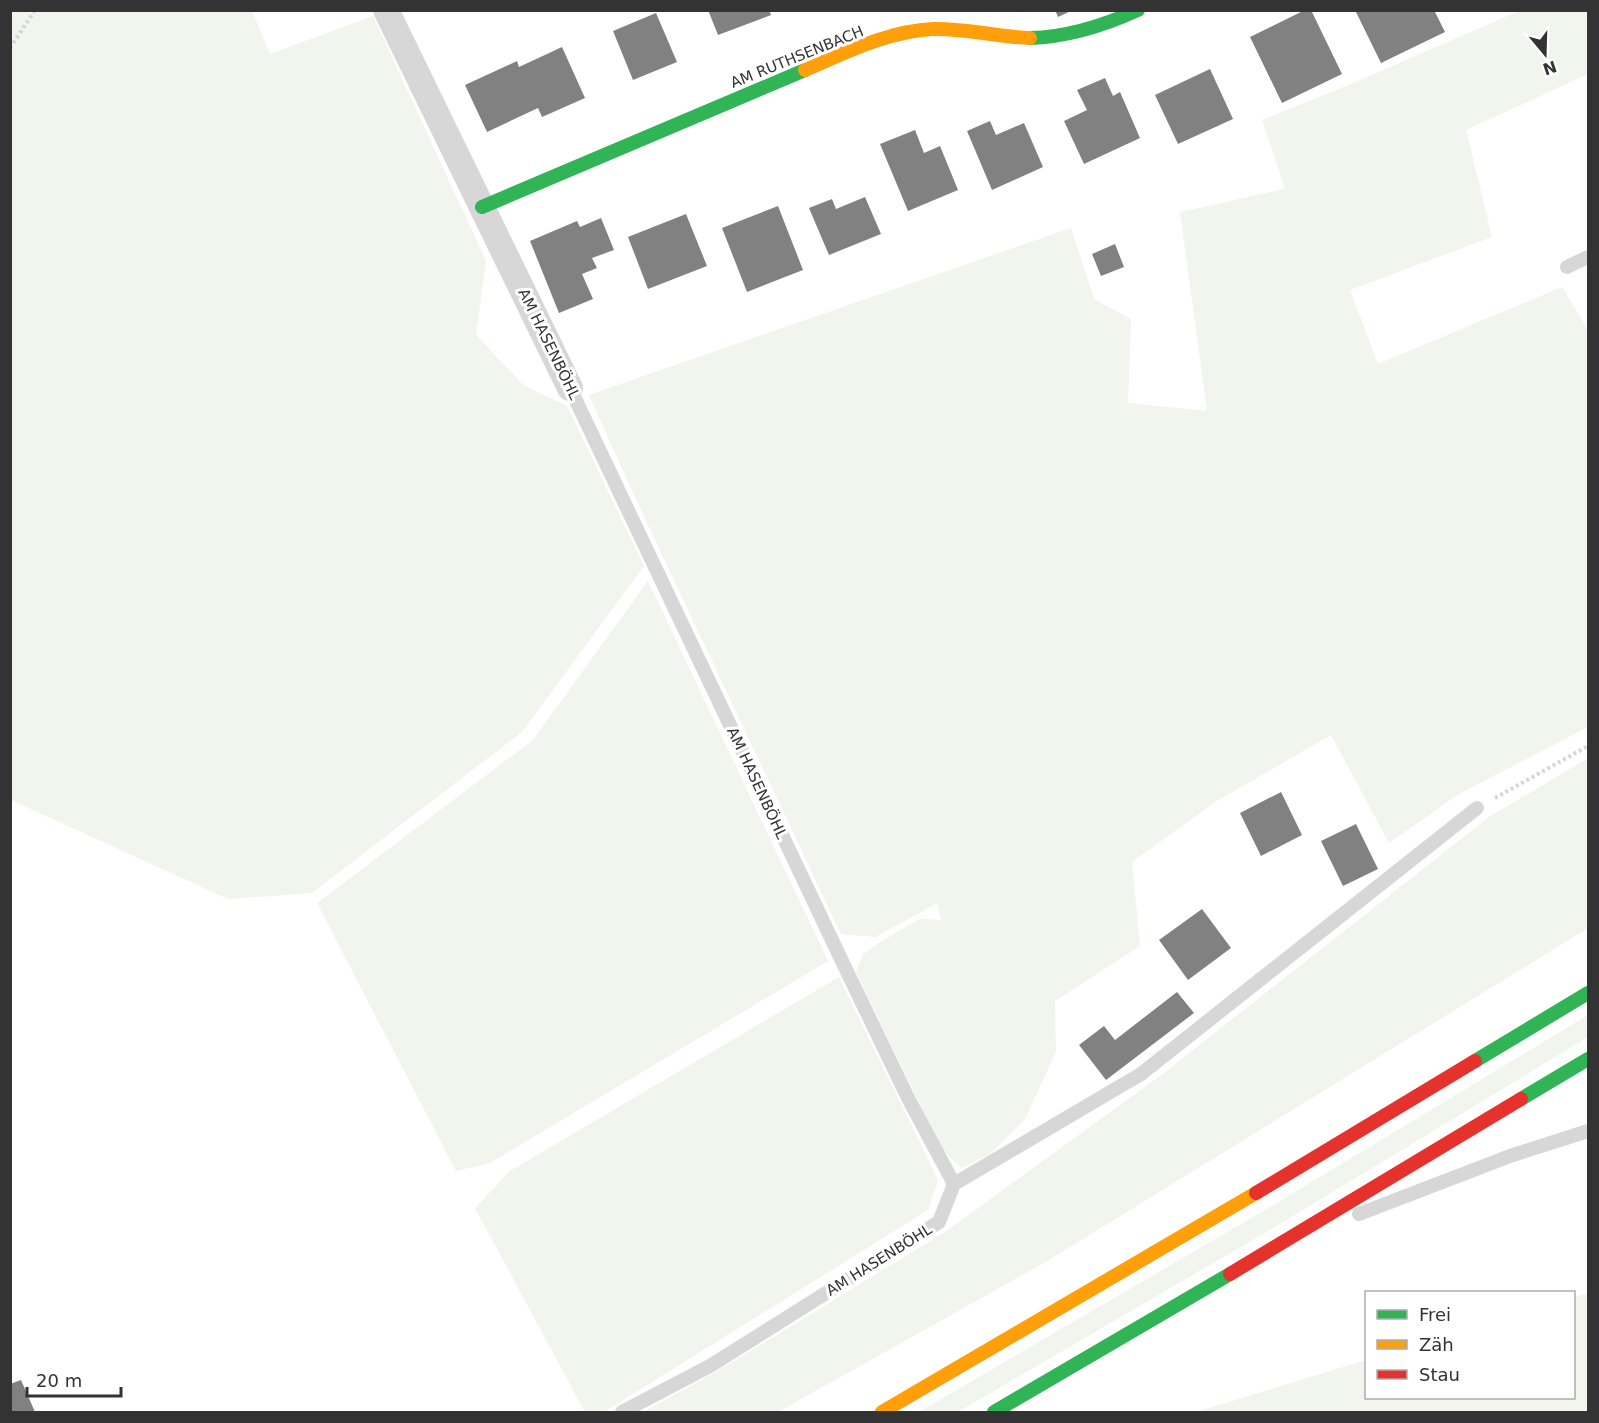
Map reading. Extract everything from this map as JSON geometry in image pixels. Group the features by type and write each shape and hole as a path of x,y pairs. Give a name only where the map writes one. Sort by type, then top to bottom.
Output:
{"main road":[{"name":"AM RUTHSENBACH","path":"482,207 830,60 895,36 933,29 969,30 1030,38 1072,34 1138,10"},
{"path":"882,1413 1256,1194 1588,993"},
{"path":"994,1413 1284,1243 1588,1059"}],"street":[{"name":"AM HASENBÖHL","path":"386,10 570,388"}],"lane":[{"path":"1567,267 1588,257"},
{"name":"AM HASENBÖHL","path":"570,388 909,1100 954,1184 939,1222 710,1366 622,1413"},
{"path":"954,1184 1141,1074 1478,808"},
{"path":"1284,1243 1510,1156 1588,1131"}],"path":[{"path":"10,48 35,10"},
{"path":"1478,808 1588,746"}],"shaded area":[{"path":"10,11 252,11 270,54 373,16 486,261 476,335 523,385 567,406 644,566 522,732 312,893 228,899 11,800"},
{"path":"1519,11 1588,11 1588,74 1466,130 1492,237 1350,290 1378,364 1562,287 1588,330 1588,727 1459,794 1389,843 1331,735 1217,801 1132,862 1140,946 1055,1001 1056,1052 1025,1119 990,1154 962,1168 941,1149 856,972 863,954 885,939 920,919 941,920 937,903 876,937 841,934 589,395 1071,228 1094,299 1131,319 1128,403 1207,411 1180,212 1285,189 1262,120"},
{"path":"648,581 828,961 490,1163 456,1171 317,903 533,740"},
{"path":"1588,758 1588,928 1044,1263 778,1412 643,1412 716,1372 945,1232 1160,1076 1489,817"},
{"path":"839,977 938,1180 928,1210 604,1412 585,1412 475,1208 510,1171"},
{"path":"1588,1015 1588,1037 1275,1227 958,1412 919,1412 1265,1210"},
{"path":"1588,1293 1588,1412 1196,1412 1365,1360 1365,1399 1575,1399 1575,1297"}],"building":[{"path":"708,10 769,10 771,15 718,35"},
{"path":"1055,10 1073,10 1058,17"},
{"path":"1305,10 1311,10 1342,74 1282,103 1250,37"},
{"path":"1355,10 1434,10 1445,32 1381,63"},
{"path":"656,13 677,62 633,80 613,31"},
{"path":"562,47 585,98 542,117 538,108 487,132 465,85 517,61 519,67"},
{"path":"1210,69 1233,119 1178,144 1155,95"},
{"path":"1105,78 1113,96 1120,92 1140,138 1084,164 1064,121 1087,110 1077,90"},
{"path":"990,121 996,135 1024,123 1043,167 992,190 967,131"},
{"path":"915,130 924,153 940,146 958,190 908,211 880,144"},
{"path":"865,197 881,234 829,255 809,208 832,199 836,209"},
{"path":"778,206 803,270 747,292 722,228"},
{"path":"686,214 707,266 648,289 628,237"},
{"path":"601,218 614,250 592,258 597,268 582,274 593,299 559,313 530,241 577,221 580,227"},
{"path":"1115,244 1124,267 1101,276 1092,254"},
{"path":"1281,792 1302,835 1261,856 1240,813"},
{"path":"1356,824 1378,869 1343,886 1321,841"},
{"path":"1202,909 1231,948 1188,980 1159,940"},
{"path":"1177,992 1194,1013 1106,1080 1079,1045 1104,1026 1115,1040"},
{"path":"21,1380 35,1412 10,1412 10,1384"}],"traffic: fast":[{"path":"1030,38 1085,30 1138,10"},
{"path":"482,207 805,70"},
{"path":"1475,1061 1588,993"},
{"path":"1521,1099 1588,1059"},
{"path":"994,1412 1230,1274"}],"traffic: slow":[{"path":"805,70 883,38 916,31 945,29 1030,38"},
{"path":"882,1412 1256,1193"}],"traffic: jam":[{"path":"1256,1193 1475,1061"},
{"path":"1230,1274 1521,1099"}]}
